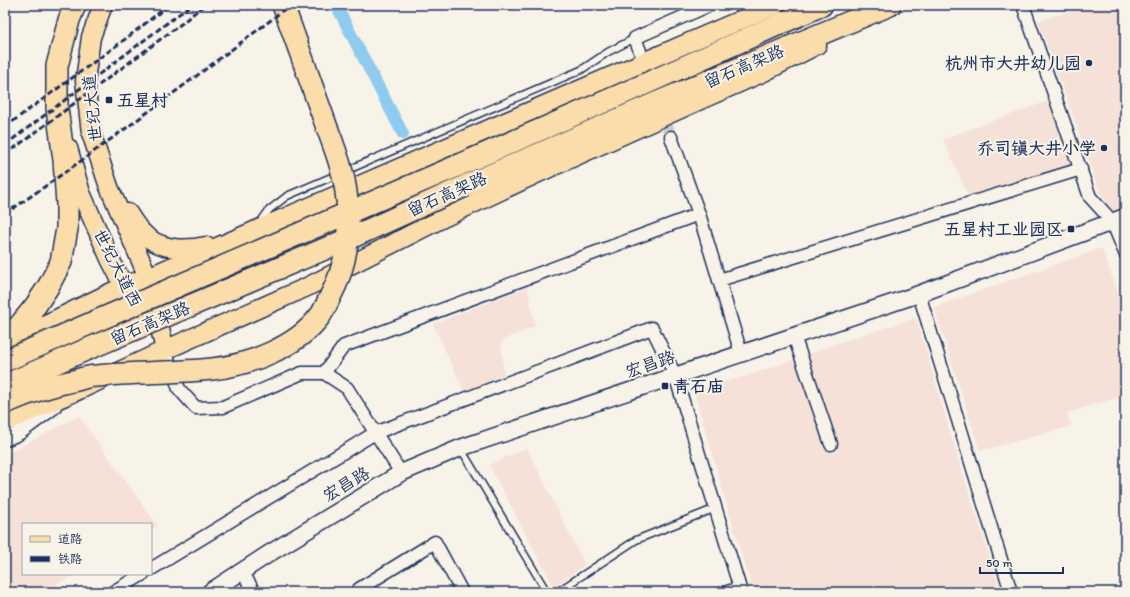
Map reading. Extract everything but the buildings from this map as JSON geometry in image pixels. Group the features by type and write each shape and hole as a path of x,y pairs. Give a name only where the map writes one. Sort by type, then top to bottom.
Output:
{"highway":[{"path":"5,336 19,326 36,305 48,287 61,262 67,229 67,204 64,160 57,108 57,66 69,20 75,5"},
{"path":"5,403 23,395 59,383 96,376 213,369 244,364 291,342 308,330 321,315 339,279 347,250 349,227 347,200 344,179 334,147 283,5"},
{"name":"留石高架路","path":"5,361 457,166 822,5"},
{"name":"留石高架路","path":"5,385 346,240 465,186 656,103 890,5"}],"main road":[{"name":"世纪大道","path":"103,5 91,37 85,81 91,133 109,187"},
{"path":"5,344 124,286 148,277 774,5"},
{"path":"5,422 307,287 536,174 764,72 894,5"},
{"name":"世纪大道西","path":"57,108 81,193 111,261 124,286 165,350"},
{"path":"109,187 142,232 154,241 173,248 195,248 246,234"},
{"name":"世纪大道西","path":"109,187 148,277 165,350"}],"street":[{"path":"57,66 60,15 64,5"},
{"path":"640,51 635,38 710,5"},
{"path":"1023,5 1090,197 1119,219 1125,253"},
{"path":"672,137 699,214 741,354"},
{"path":"719,280 1080,169"},
{"path":"324,373 344,346 699,214"},
{"name":"宏昌路","path":"210,592 270,553 401,473 460,448 919,294 1119,219"},
{"path":"919,294 1011,592"},
{"path":"152,568 375,433 652,328 675,376 740,588"},
{"path":"794,336 831,444"},
{"path":"165,350 179,389 196,408 222,407 302,373 324,373 347,388 401,473"},
{"path":"5,438 18,432 67,395"},
{"path":"357,591 435,542 462,592"},
{"path":"242,571 254,592"},
{"path":"113,592 141,575"}],"lane":[{"path":"246,234 269,210 287,196 581,70 608,52 635,38"},
{"path":"460,448 547,592"},
{"path":"557,592 636,540 716,508"},
{"path":"718,592 740,588"}],"shaded area":[{"path":"1091,5 1125,5 1125,212 1116,215 1100,193 1038,21"},
{"path":"1048,101 1072,164 971,202 943,139"},
{"path":"1102,248 1125,313 1125,395 1067,413 1071,426 980,451 934,307"},
{"path":"527,287 535,326 501,341 504,376 464,391 433,324"},
{"path":"916,318 957,455 1000,588 987,592 753,592 694,391 765,370 840,342"},
{"path":"79,416 158,526 152,529 152,523 22,523 22,575 73,575 44,592 5,592 5,455"},
{"path":"527,448 585,565 554,587 489,465"}],"waterway":[{"path":"336,5 403,134"}],"tunnel":[{"path":"641,55 671,137"}],"railway":[{"path":"5,127 124,40 169,5"},
{"path":"5,145 191,5"},
{"path":"5,155 181,24 204,5"},
{"path":"5,214 73,167 289,5"}],"place":[{"name":"杭州市大井幼儿园","path":"1089,63"},
{"name":"五星村","path":"109,100"},
{"name":"乔司镇大井小学","path":"1104,148"},
{"name":"五星村工业园区","path":"1071,229"},
{"name":"青石庙","path":"665,386"}]}
